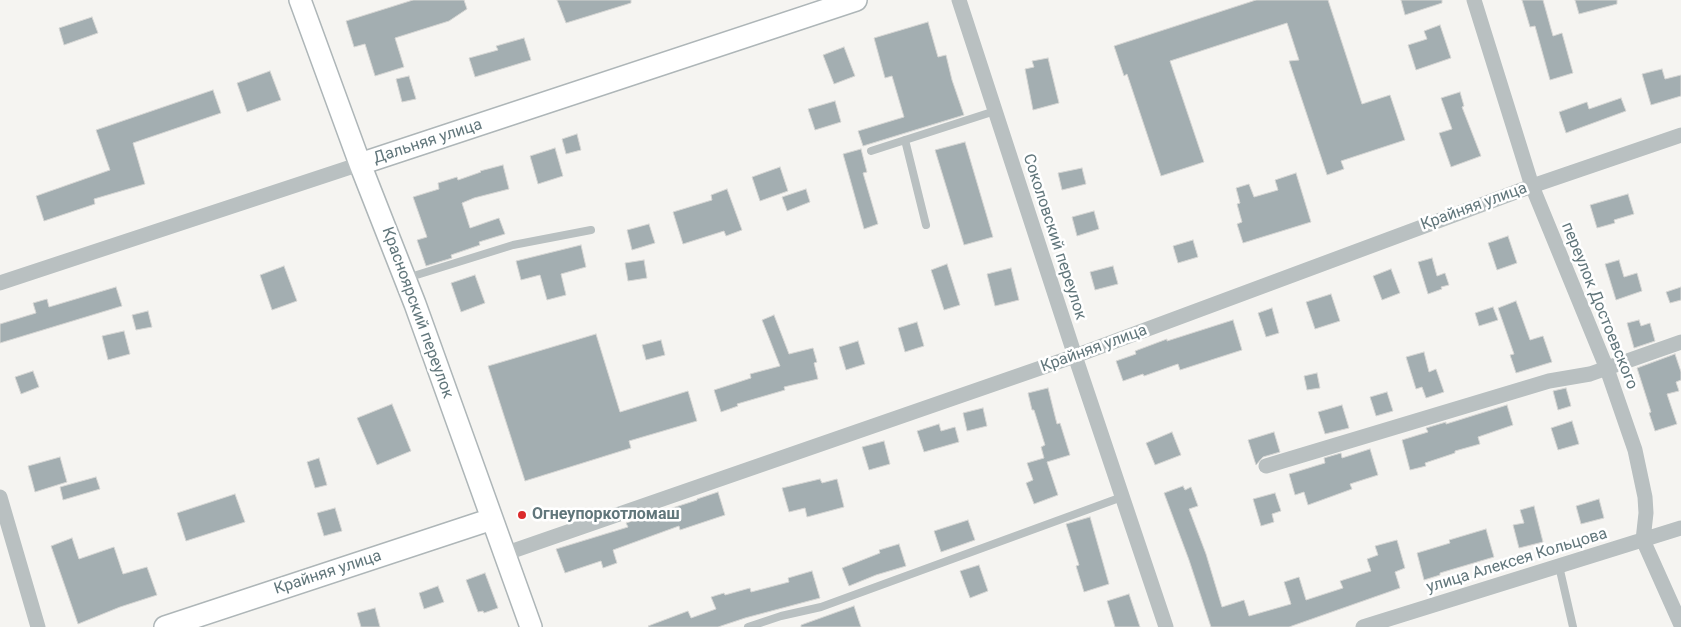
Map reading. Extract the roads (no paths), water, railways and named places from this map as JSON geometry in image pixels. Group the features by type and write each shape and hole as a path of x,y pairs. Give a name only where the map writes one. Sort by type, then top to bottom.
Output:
{"main road":[{"name":"Красноярский переулок","path":"300,0 360,164 405,278 531,627"},
{"name":"Дальняя улица","path":"360,164 856,0"},
{"name":"Крайняя улица","path":"165,627 492,519"}],"street":[{"name":"Соколовский переулок","path":"959,0 1166,627"},
{"name":"переулок Достоевского","path":"1477,1 1532,186 1607,369 1635,450 1642,480 1646,513 1642,540"},
{"name":"Крайняя улица","path":"504,554 1075,356 1532,186 1681,135"},
{"name":"Дальняя улица","path":"0,283 360,164"},
{"path":"1266,466 1549,381 1607,369 1681,342"},
{"path":"0,497 38,627"},
{"name":"улица Алексея Кольцова","path":"1363,627 1681,528"},
{"path":"1642,540 1681,625"}],"lane":[{"path":"871,151 995,110"},
{"path":"905,140 926,225"},
{"path":"405,278 513,245 591,230"},
{"path":"748,627 781,616 821,607 1122,497"},
{"path":"1558,566 1573,627"}],"place":[{"name":"Огнеупоркотломаш","path":"522,515"}]}
